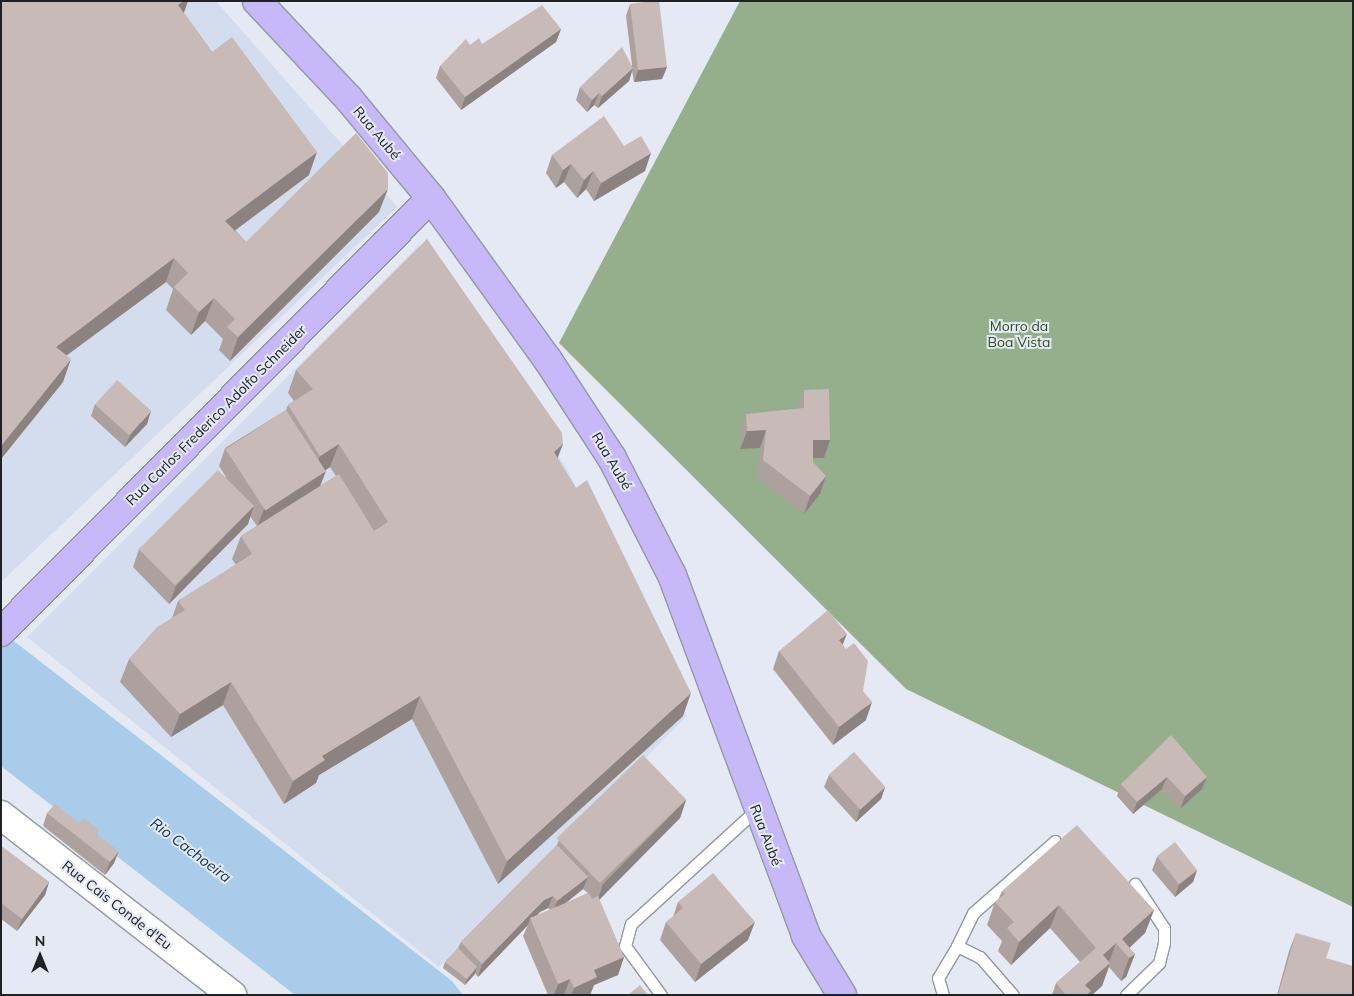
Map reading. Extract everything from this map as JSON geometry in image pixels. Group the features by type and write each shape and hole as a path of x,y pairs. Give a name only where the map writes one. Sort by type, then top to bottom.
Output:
{"main road":[{"name":"Rua Aubé","path":"257,1 349,100 431,198 548,360 644,516 696,636 756,810 806,936 842,995"},
{"name":"Rua Carlos Frederico Adolfo Schneider","path":"7,626 431,198"}],"street":[{"name":"Rua Cais Conde d'Eu","path":"1,815 232,995"}],"lane":[{"path":"662,995 626,946 631,924 756,810"},
{"path":"943,995 938,978 974,912 1055,842"},
{"path":"1126,995 1158,963 1164,943 1164,928 1135,884"},
{"path":"957,946 980,957 1013,995"}],"shaded area":[{"path":"1,1 216,1 397,207 1,582"},
{"path":"419,245 567,469 687,716 439,967 27,637"}],"green space":[{"name":"Morro da Boa Vista","path":"740,1 1353,1 1353,907 906,689 559,343"}],"water":[{"name":"Rio Cachoeira","path":"1,631 452,981 463,995 295,995 1,766"}],"building":[{"path":"1,1 183,1 178,5 212,52 232,37 317,152 225,221 246,242 356,133 388,173 388,189 238,337 227,327 235,319 214,298 199,312 174,287 188,273 174,258 56,347 71,359 1,446"},
{"path":"659,1 667,67 638,70 630,4"},
{"path":"542,5 561,29 465,97 440,66 466,39 470,45 479,38 482,44"},
{"path":"622,47 633,68 602,96 599,93 592,100 580,87"},
{"path":"604,116 624,146 641,136 651,153 601,183 593,171 584,180 571,164 563,170 552,155"},
{"path":"427,239 562,433 563,444 554,452 576,488 587,480 691,693 507,861 420,696 322,756 325,760 293,781 231,682 180,714 129,659 157,627 185,610 178,601 252,554 241,536 339,474 374,531 388,522 339,444 320,456 288,405 313,389 296,370"},
{"path":"117,380 151,411 129,435 95,405"},
{"path":"829,389 830,440 813,440 813,462 826,476 810,496 763,460 766,430 747,431 746,414 804,408 804,390"},
{"path":"286,410 326,471 265,510 226,449"},
{"path":"218,470 254,506 175,585 139,549"},
{"path":"828,610 847,634 839,640 846,649 854,643 868,661 863,691 872,702 839,727 779,651"},
{"path":"1171,735 1207,777 1185,796 1167,777 1137,802 1121,784"},
{"path":"854,752 885,787 860,810 829,775"},
{"path":"643,755 686,800 600,883 557,838"},
{"path":"55,804 79,823 83,818 99,830 96,834 119,851 110,862 47,813"},
{"path":"1077,825 1154,910 1122,939 1135,954 1129,958 1116,943 1103,955 1110,963 1085,985 1091,991 1086,995 1066,995 1056,983 1096,948 1059,905 1019,942 1007,928 1014,922 995,902 1005,894 1002,891"},
{"path":"1175,842 1197,870 1179,885 1157,856"},
{"path":"557,845 588,877 557,901 553,896 544,900 482,964 461,942"},
{"path":"1,846 49,882 22,919 1,903"},
{"path":"713,873 755,922 701,964 666,922 683,908 678,902"},
{"path":"589,893 592,899 598,896 624,957 594,970 597,977 574,988 570,979 558,984 530,918"},
{"path":"1296,933 1331,943 1326,958 1353,966 1353,995 1278,995"},
{"path":"458,948 477,967 467,979 445,962"},
{"path":"640,985 648,995 628,995"}]}
